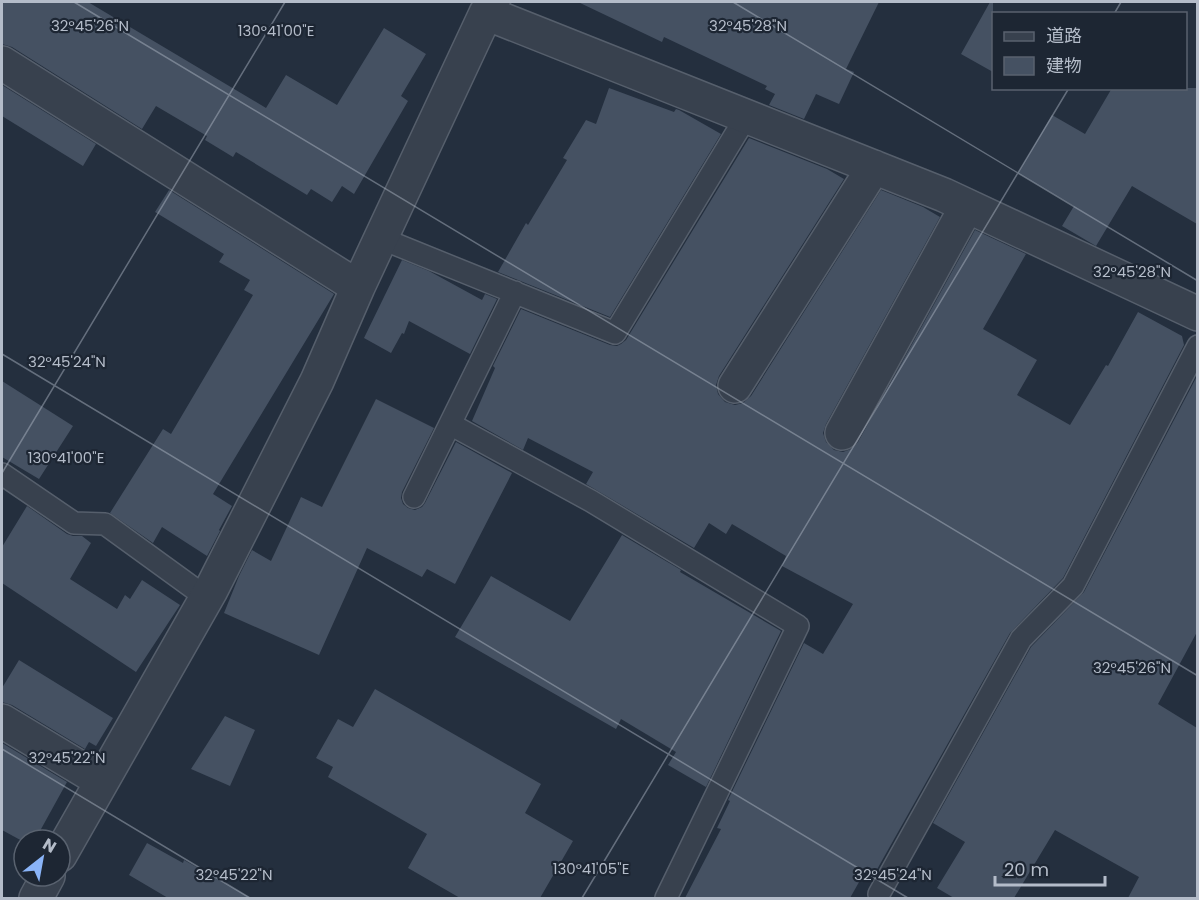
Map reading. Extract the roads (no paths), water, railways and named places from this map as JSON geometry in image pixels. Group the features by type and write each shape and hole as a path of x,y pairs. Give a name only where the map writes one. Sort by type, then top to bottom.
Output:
{"street":[{"path":"72,834 207,598 317,381 380,238 490,7 746,117 944,195 1197,314"},
{"path":"2,63 358,287"},
{"path":"735,386 874,168"},
{"path":"842,433 967,206"},
{"path":"2,722 102,781"}],"lane":[{"path":"380,238 615,333 746,117"},
{"path":"414,496 515,292"},
{"path":"879,894 1021,639 1073,586 1197,346"},
{"path":"450,424 591,501 798,626 666,898"},
{"path":"2,474 74,523 105,524 207,598"}]}
